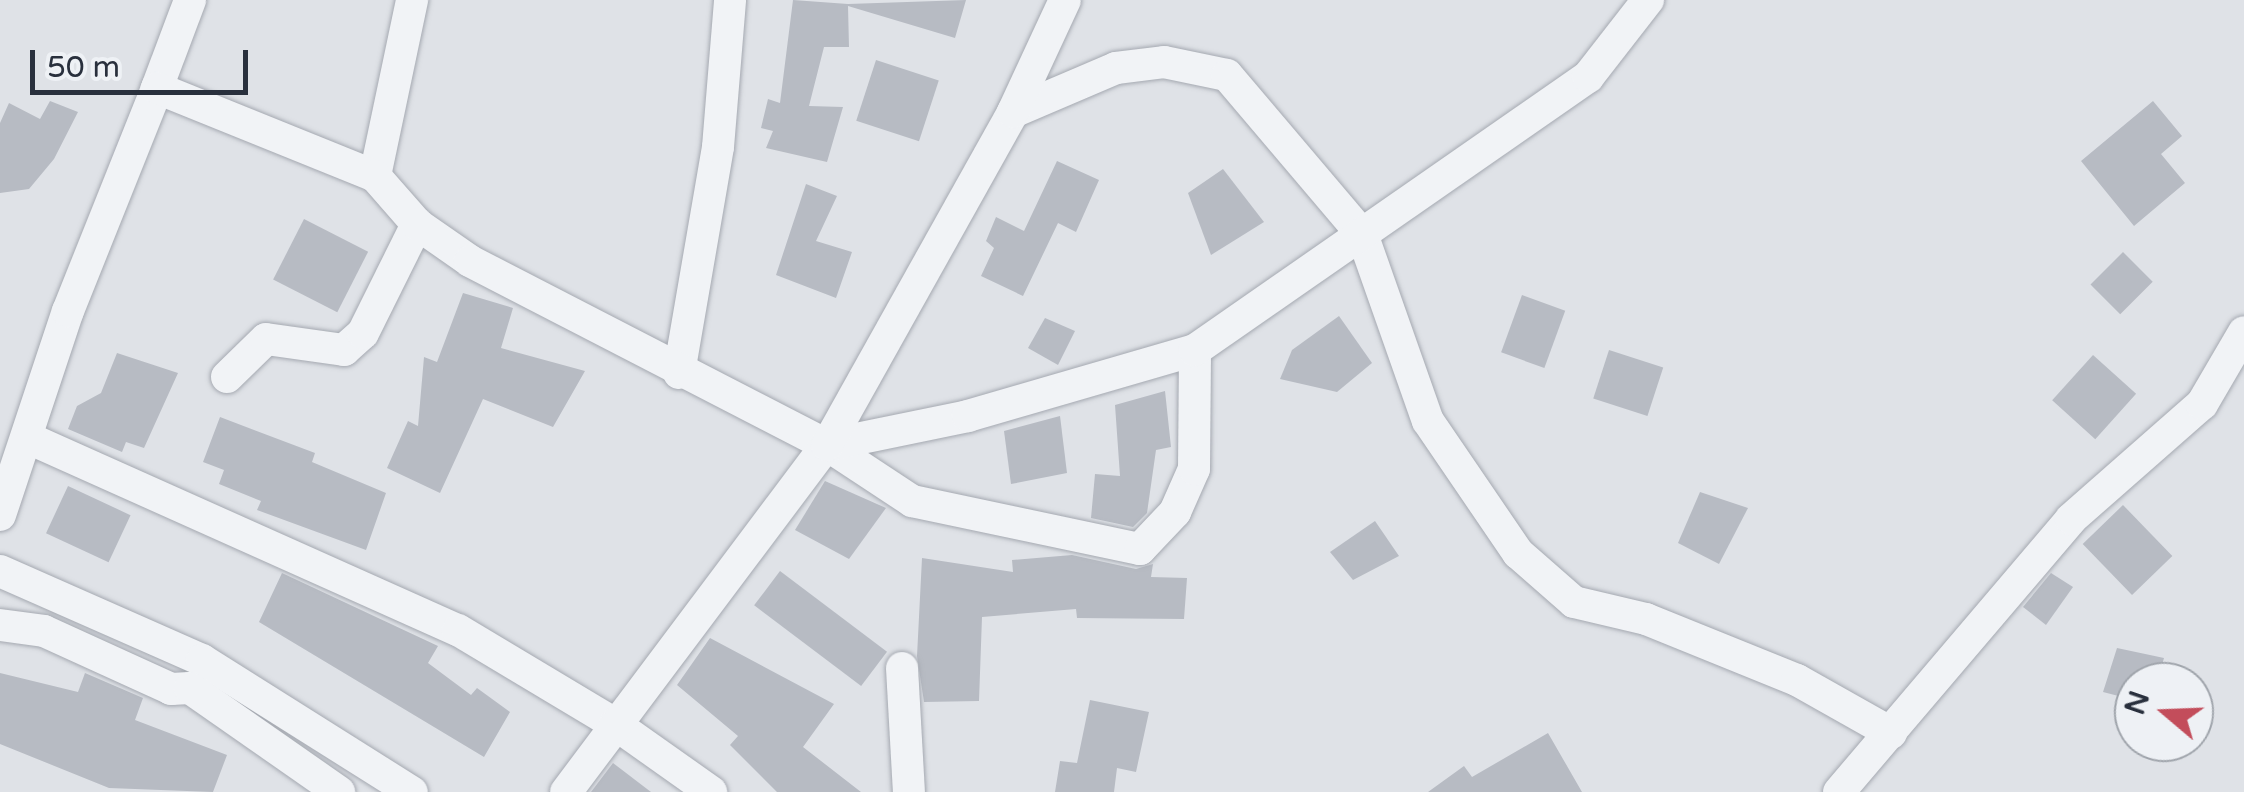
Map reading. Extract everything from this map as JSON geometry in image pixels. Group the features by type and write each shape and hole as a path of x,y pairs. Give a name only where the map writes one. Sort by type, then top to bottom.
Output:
{"street":[{"path":"0,515 68,311 190,0"},
{"path":"375,176 412,0"},
{"path":"680,372 718,147 730,0"},
{"path":"566,792 827,445 1013,112 1065,0"},
{"path":"827,445 968,416 1195,350 1588,77 1648,0"},
{"path":"1013,112 1116,68 1164,62 1227,76 1362,234 1428,420 1518,553 1574,602 1646,619 1780,673 1891,733"},
{"path":"157,88 375,176 417,224 470,262 827,445 912,501 1140,549 1175,512 1194,469 1195,350"},
{"path":"227,377 266,339 344,350 363,333 417,224"},
{"path":"1840,792 2071,519 2202,404 2241,346"},
{"path":"28,438 458,630 615,724 711,792"},
{"path":"0,571 202,660 412,792"},
{"path":"0,624 44,631 170,689 190,688 340,792"},
{"path":"902,668 909,792"}],"building":[{"path":"793,0 848,4 966,0 955,38 848,6 849,47 824,47 809,106 843,107 827,162 766,148 773,131 761,128 768,99 780,103"},
{"path":"876,60 939,80 919,141 856,121"},
{"path":"50,101 78,112 54,159 29,189 0,193 0,123 9,103 40,119"},
{"path":"2153,101 2182,136 2161,154 2185,183 2134,226 2081,161"},
{"path":"1057,161 1099,180 1076,232 1058,223 1023,296 981,276 994,248 986,241 996,217 1024,231"},
{"path":"1223,169 1264,222 1211,255 1188,193"},
{"path":"806,184 837,196 816,241 852,252 836,298 776,275"},
{"path":"304,219 368,252 337,312 273,280"},
{"path":"2123,252 2153,282 2120,314 2090,285"},
{"path":"463,293 513,308 501,348 585,371 553,427 483,399 440,493 387,468 408,421 418,426 424,357 437,362"},
{"path":"1522,295 1565,311 1544,368 1501,352"},
{"path":"1339,316 1372,363 1337,392 1280,379 1292,350"},
{"path":"1045,318 1075,331 1058,365 1028,348"},
{"path":"1609,350 1663,368 1647,416 1593,399"},
{"path":"117,353 178,373 144,448 126,442 122,452 68,429 77,406 101,393"},
{"path":"2093,355 2136,394 2095,439 2052,400"},
{"path":"1165,391 1171,447 1156,450 1147,513 1133,527 1091,518 1095,474 1120,476 1115,405"},
{"path":"1060,416 1067,473 1011,484 1004,431"},
{"path":"220,417 315,453 312,462 386,493 366,550 257,510 261,501 219,484 224,470 203,462"},
{"path":"825,481 886,508 849,559 795,530"},
{"path":"68,486 131,515 109,562 46,533"},
{"path":"1700,492 1748,508 1719,564 1678,543"},
{"path":"2123,505 2172,556 2132,595 2083,544"},
{"path":"1375,521 1399,556 1353,580 1330,552"},
{"path":"1072,555 1136,569 1153,564 1151,577 1187,578 1184,619 1077,618 1076,609 982,617 979,701 924,702 917,656 922,558 1013,572 1012,560"},
{"path":"780,571 887,652 861,686 754,605"},
{"path":"282,573 438,646 428,663 471,695 477,688 510,712 484,757 259,622"},
{"path":"2051,573 2073,587 2046,625 2023,607"},
{"path":"710,638 834,704 803,747 861,792 777,792 730,745 738,736 677,685"},
{"path":"2117,648 2164,658 2163,662 2114,662 2114,695 2103,692"},
{"path":"0,673 78,692 85,673 143,698 135,720 227,755 213,792 109,788 0,744"},
{"path":"1090,700 1149,712 1136,772 1117,768 1114,792 1055,792 1060,761 1077,763"},
{"path":"1548,733 1582,792 1428,792 1464,766 1472,777"},
{"path":"613,763 651,792 591,792"}]}
